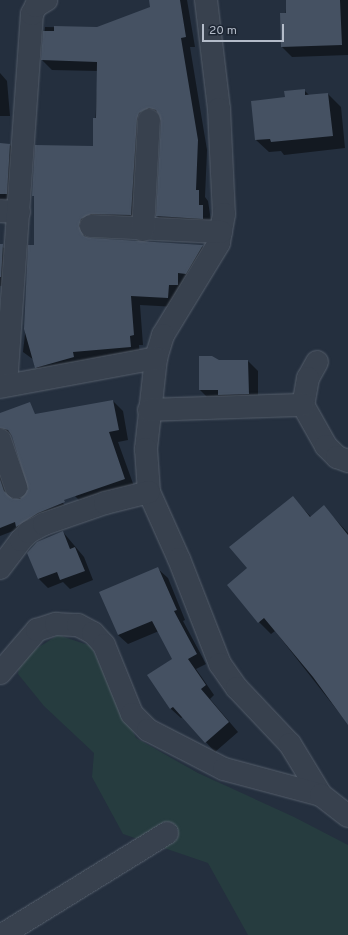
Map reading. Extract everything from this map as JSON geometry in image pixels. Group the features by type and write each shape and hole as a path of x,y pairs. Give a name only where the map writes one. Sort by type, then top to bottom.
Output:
{"street":[{"path":"46,0 36,6 32,14 10,212 3,386 156,358"},
{"path":"206,0 220,109 225,189 221,232 219,243 163,335 156,358 148,410 146,450 149,492 179,559 220,664 237,688 290,744 321,795 348,816"},
{"path":"143,230 149,120"},
{"path":"91,226 143,230 221,232"},
{"path":"317,362 308,378 303,405 326,446 337,457 348,461"},
{"path":"148,410 303,405"},
{"path":"0,440 16,487"},
{"path":"0,568 29,532 44,524 104,503 149,492"},
{"path":"0,673 37,630 56,624 78,625 93,633 104,645 132,714 148,730 224,769 321,795"},
{"path":"2,935 167,833"}],"green space":[{"path":"58,635 91,646 136,738 198,773 294,817 348,845 348,935 248,935 208,863 123,834 92,777 94,753 44,706 18,674 20,659"}],"building":[{"path":"149,0 180,0 186,37 181,38 198,140 196,190 199,190 199,205 203,205 203,219 156,216 161,121 156,110 149,108 139,113 137,119 131,215 91,214 81,219 79,226 84,236 90,238 203,245 186,274 178,273 178,285 169,285 168,298 131,296 134,335 130,336 131,347 73,352 74,357 35,368 24,329 28,245 34,245 34,196 32,196 35,145 93,146 93,118 96,118 97,62 41,60 43,31 54,31 54,26 97,27 150,7"},
{"path":"286,0 340,0 342,45 281,47 280,13 286,13"},
{"path":"305,89 305,95 328,93 333,136 271,142 270,139 255,140 251,101 285,97 284,91"},
{"path":"0,143 10,144 7,194 0,194"},
{"path":"0,244 3,244 1,277 0,277"},
{"path":"199,356 212,356 219,360 248,360 249,394 218,395 218,390 199,390"},
{"path":"113,400 119,430 109,432 125,479 64,500 65,502 38,513 16,527 15,522 0,528 0,479 4,491 13,499 20,499 28,489 12,436 8,430 0,428 0,413 30,402 35,414"},
{"path":"293,496 310,517 324,505 348,535 348,725 313,677 264,618 258,623 227,585 247,568 229,547"},
{"path":"63,531 70,549 75,547 85,571 60,580 57,572 38,579 27,553 37,542"},
{"path":"158,567 177,610 174,611 197,654 188,659 206,685 201,689 229,722 205,743 173,707 170,709 147,675 172,659 152,621 118,635 99,592"}]}
